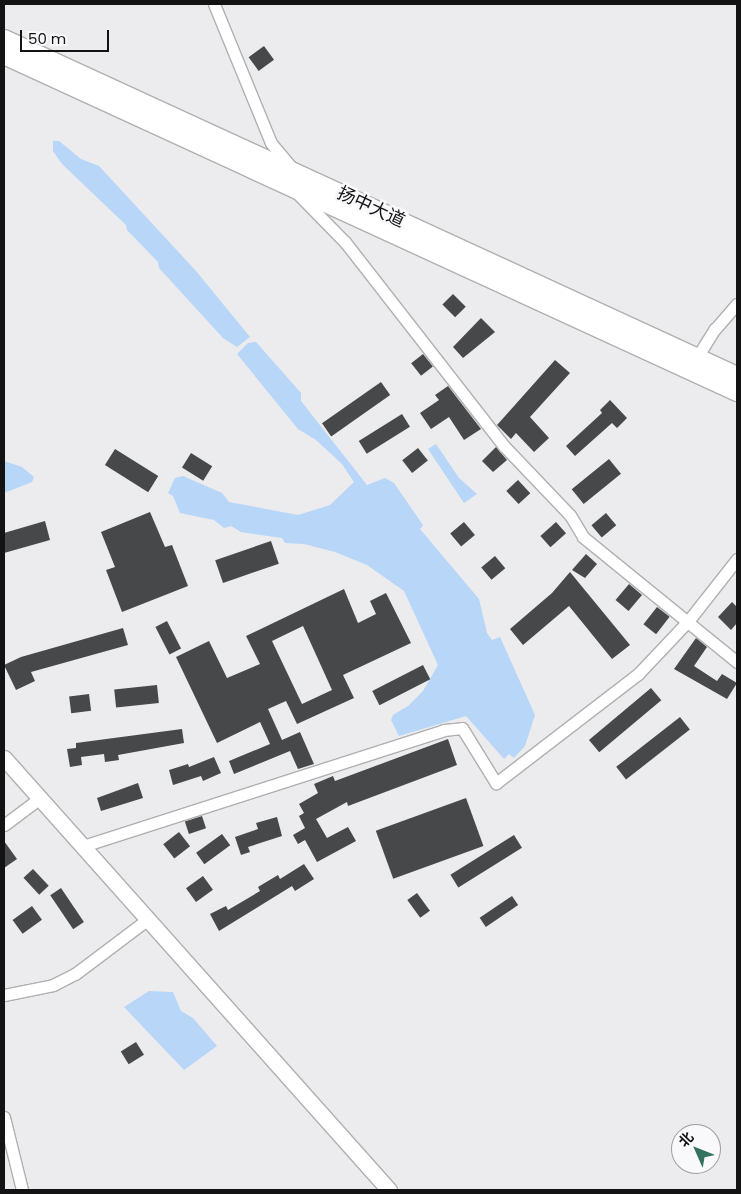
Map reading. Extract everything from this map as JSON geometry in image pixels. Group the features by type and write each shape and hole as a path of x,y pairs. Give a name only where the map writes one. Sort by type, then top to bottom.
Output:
{"main road":[{"name":"扬中大道","path":"4,40 293,180 693,364 737,392"},
{"name":"扬中大道","path":"4,55 293,180"},
{"name":"扬中大道","path":"693,364 737,376"},
{"path":"4,758 389,1190"}],"street":[{"path":"214,4 271,143 293,180 345,242 504,446 570,515 583,537 689,620 737,662"},
{"path":"693,364 715,329 737,304"},
{"path":"83,846 444,730 462,728 496,782 638,674 689,620 737,559"},
{"path":"4,826 40,798"},
{"path":"4,996 54,985 75,974 148,919"},
{"path":"4,1117 22,1190"}],"water":[{"path":"53,141 59,141 81,159 99,166 196,271 250,337 237,347 223,338 159,268 158,262 127,230 126,225 62,164 53,151"},
{"path":"256,342 301,393 301,401 367,485 385,478 394,483 423,525 420,529 479,599 487,633 492,640 500,637 535,715 525,746 514,758 509,754 504,759 466,716 399,736 391,720 393,715 408,706 423,691 438,665 404,591 367,565 335,552 304,544 285,543 282,538 241,532 231,526 224,528 214,520 180,513 173,496 168,493 175,478 183,476 222,493 229,502 298,515 330,505 354,482 342,464 316,440 298,429 237,354 248,343"},
{"path":"436,444 459,478 477,494 464,503 428,449"},
{"path":"4,461 22,467 34,477 32,482 4,493"},
{"path":"149,991 173,992 181,1011 193,1018 217,1046 184,1070 124,1007"}],"building":[{"path":"264,46 274,60 259,71 249,57"},
{"path":"453,294 466,307 455,317 442,305"},
{"path":"481,318 495,332 463,358 453,347"},
{"path":"423,354 433,367 421,376 411,363"},
{"path":"555,360 570,373 530,417 549,438 534,452 516,433 511,439 497,425"},
{"path":"381,382 390,395 331,436 322,423"},
{"path":"448,386 481,429 464,440 449,417 431,429 420,413 439,400 435,395"},
{"path":"610,400 627,418 617,428 612,423 575,456 566,446 602,413 600,410"},
{"path":"402,414 410,427 367,454 359,441"},
{"path":"496,447 507,460 493,472 482,461"},
{"path":"418,448 428,461 412,473 402,460"},
{"path":"115,449 158,476 148,492 105,465"},
{"path":"191,453 212,466 203,481 182,467"},
{"path":"609,459 621,474 584,504 572,489"},
{"path":"518,480 530,493 519,504 506,491"},
{"path":"150,512 165,547 172,545 188,586 122,612 106,570 115,567 101,532"},
{"path":"606,513 616,525 602,537 591,525"},
{"path":"45,521 50,540 4,553 4,533"},
{"path":"464,522 475,535 461,547 450,534"},
{"path":"556,522 566,533 550,547 540,536"},
{"path":"271,541 279,564 223,583 215,560"},
{"path":"586,554 597,564 585,578 572,570"},
{"path":"495,556 505,568 491,580 481,568"},
{"path":"570,572 630,645 612,659 569,606 523,645 510,629 552,593"},
{"path":"629,584 642,595 629,611 616,600"},
{"path":"344,589 358,623 376,614 370,601 386,593 411,643 343,675 354,698 297,724 286,701 268,709 282,740 300,732 314,764 298,769 290,751 234,774 229,761 270,744 260,722 217,743 176,657 209,641 227,678 260,664 246,636","holes":["303,626 332,690 302,704 272,641"]},
{"path":"732,602 737,607 737,623 731,630 718,617"},
{"path":"657,607 670,617 656,634 643,624"},
{"path":"167,621 181,649 169,655 155,627"},
{"path":"123,628 128,645 31,672 35,681 16,690 4,665 21,657"},
{"path":"696,638 707,647 694,666 717,681 722,674 737,683 727,699 674,669"},
{"path":"423,665 430,679 379,705 372,691"},
{"path":"157,685 159,703 116,707 114,689"},
{"path":"651,688 661,700 599,752 589,740"},
{"path":"89,694 91,711 71,713 69,696"},
{"path":"680,717 690,730 626,779 616,767"},
{"path":"182,729 184,743 118,755 119,760 105,762 104,754 81,757 82,765 70,767 67,749 76,748 76,743"},
{"path":"448,739 457,765 348,806 347,802 316,819 327,838 348,827 356,841 317,862 305,840 298,844 293,835 305,828 299,816 304,813 299,804 318,793 314,784 333,776 335,781"},
{"path":"214,757 221,773 203,781 201,776 173,785 169,770 188,764 189,767"},
{"path":"138,783 143,798 101,811 97,798"},
{"path":"466,798 483,846 393,879 376,831"},
{"path":"202,816 206,828 189,834 185,822"},
{"path":"277,817 282,836 248,847 250,852 241,855 235,837 258,829 256,823"},
{"path":"179,832 190,846 174,858 163,844"},
{"path":"222,834 230,845 204,864 196,853"},
{"path":"514,835 522,848 458,887 450,875"},
{"path":"4,841 17,859 4,868"},
{"path":"304,864 314,879 295,891 292,886 219,931 210,914 226,906 228,910 260,891 258,887 278,875 280,879"},
{"path":"33,869 49,886 39,895 23,878"},
{"path":"203,876 213,890 196,902 186,888"},
{"path":"61,888 84,922 73,929 50,895"},
{"path":"417,893 430,911 420,918 407,900"},
{"path":"512,896 518,905 486,927 480,918"},
{"path":"32,906 42,920 23,934 13,920"},
{"path":"136,1042 144,1055 129,1064 121,1052"}]}
